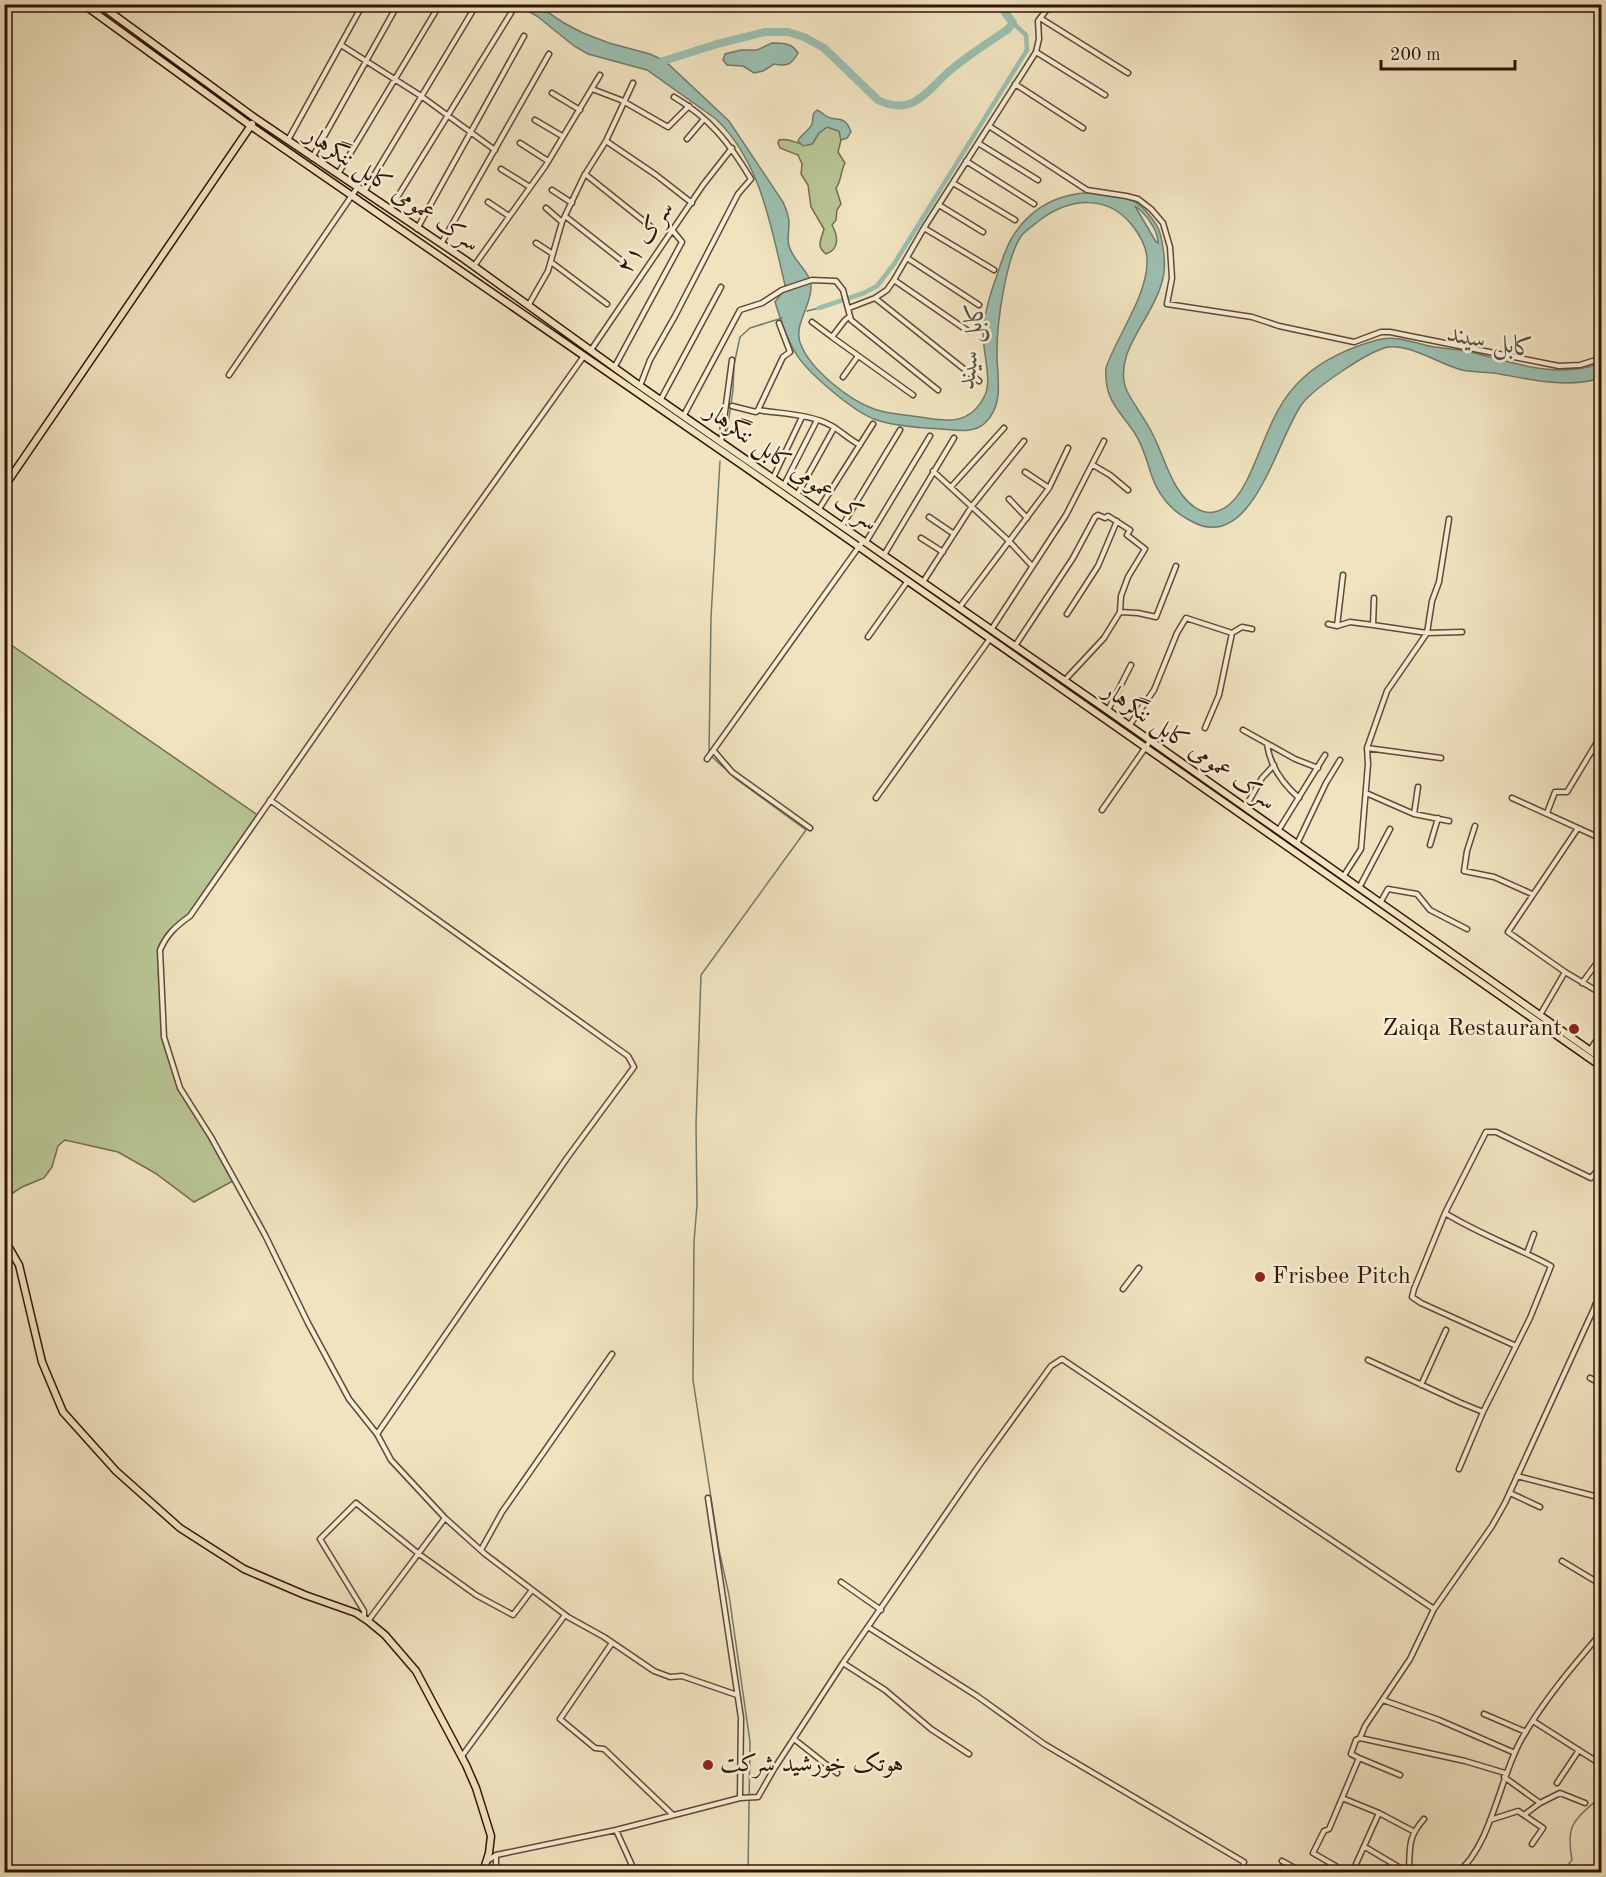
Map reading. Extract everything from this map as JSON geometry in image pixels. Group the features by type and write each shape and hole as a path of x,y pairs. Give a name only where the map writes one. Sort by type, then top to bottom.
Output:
{"highway":[{"name":"سرک عمومی کابل ننگرهار","path":"83,4 251,126 1602,1067"},
{"name":"سرک عمومی کابل ننگرهار","path":"99,4 287,141 474,266 614,368 1107,710 1602,1059"},
{"path":"4,487 255,118"},
{"path":"584,356 590,349"},
{"path":"4,1239 19,1264 42,1362 63,1412 116,1471 180,1528 244,1569 366,1619 385,1635 416,1671 476,1788 491,1836 483,1872"}],"street":[{"path":"287,141 363,4"},
{"path":"312,158 398,4"},
{"path":"338,174 440,4"},
{"path":"848,305 875,298 887,290 894,280 924,228 1036,52 1039,39 1037,26 1040,18 1052,4"},
{"path":"364,192 472,12"},
{"path":"390,210 511,13"},
{"path":"1040,18 1128,73"},
{"path":"417,229 524,36"},
{"path":"341,45 421,96 495,150"},
{"path":"1036,52 1105,95"},
{"path":"441,245 549,54"},
{"path":"474,266 548,161 600,75"},
{"path":"528,306 546,278 562,222 585,174 606,141 633,83"},
{"path":"1015,84 1083,128"},
{"path":"592,89 624,102 668,127 689,106"},
{"path":"552,93 580,110"},
{"path":"640,386 650,360 738,194 751,179 732,148 689,106 674,98"},
{"path":"687,139 704,119"},
{"path":"535,120 562,136"},
{"path":"989,126 1088,190 1126,196 1138,200 1151,209 1162,223 1170,247 1172,278 1167,304 1252,317 1279,326 1354,342 1381,332 1390,332 1559,366 1580,365 1602,358"},
{"path":"606,141 648,168 692,203"},
{"path":"520,143 548,161"},
{"path":"978,143 1038,180"},
{"name":"سرک ۲۱","path":"590,349 732,148"},
{"path":"966,161 1034,204"},
{"path":"501,169 530,187"},
{"path":"585,174 655,230"},
{"path":"953,183 1015,220"},
{"path":"229,375 357,188"},
{"path":"552,190 572,203"},
{"path":"488,202 509,216"},
{"path":"939,205 983,232"},
{"path":"546,208 562,222"},
{"path":"565,216 626,264"},
{"path":"924,228 994,270"},
{"path":"614,368 682,242 673,231"},
{"path":"536,243 553,254"},
{"path":"907,258 979,305"},
{"path":"551,262 607,304"},
{"path":"684,415 736,314 740,310 762,303 782,290 812,280 836,281 848,305 849,317 938,390"},
{"path":"894,280 968,331"},
{"path":"661,399 721,287"},
{"path":"875,298 979,381"},
{"path":"832,337 849,317"},
{"path":"812,322 913,395"},
{"path":"758,410 783,357 790,352 779,323"},
{"path":"584,356 190,916 165,938 160,950 164,1037 180,1088 211,1137 265,1235 308,1323 349,1399 377,1434 391,1460 445,1518 481,1550 565,1615 654,1671 670,1677 682,1676 737,1695"},
{"path":"843,377 858,356"},
{"path":"721,442 732,360"},
{"path":"732,406 756,412 758,410 817,420 860,445"},
{"path":"773,477 802,417"},
{"path":"784,485 817,420"},
{"path":"818,510 873,424"},
{"path":"797,495 834,428"},
{"path":"951,487 1004,428"},
{"path":"842,527 900,430"},
{"path":"707,759 864,542 930,436"},
{"path":"884,555 954,438"},
{"path":"923,583 972,506 1024,441"},
{"path":"991,630 1066,515 1104,441"},
{"path":"959,608 1049,488 1068,448"},
{"path":"1093,465 1128,490"},
{"path":"933,471 1009,541 1032,567"},
{"path":"1025,472 1049,488"},
{"path":"1009,499 1027,518"},
{"path":"1014,647 1073,558 1095,517 1108,516 1117,522 1130,531 1127,535 1145,549 1128,577 1121,596 1120,612 1104,638 1064,681"},
{"path":"929,517 954,534"},
{"path":"1343,878 1361,849 1368,764 1367,748 1387,692 1427,633 1432,601 1439,582 1449,519"},
{"path":"1067,614 1098,566 1117,522"},
{"path":"921,538 943,552"},
{"path":"1120,612 1156,617 1176,566"},
{"path":"1337,626 1343,575"},
{"path":"868,637 907,582"},
{"path":"1373,625 1374,598"},
{"path":"1129,726 1154,690 1177,633 1186,618 1232,633"},
{"path":"1328,624 1337,626 1350,622 1427,633 1462,633"},
{"path":"1205,728 1219,694 1232,633 1242,627 1252,628"},
{"path":"876,798 989,640"},
{"path":"1107,710 1131,665"},
{"path":"1243,730 1295,759 1318,768"},
{"path":"1547,813 1555,792 1567,792 1602,734"},
{"path":"1102,810 1150,741"},
{"path":"1267,743 1274,765 1285,785 1299,798"},
{"path":"1367,748 1441,758"},
{"path":"714,751 732,772 810,828"},
{"path":"1277,832 1325,755"},
{"path":"1296,845 1326,783 1340,760"},
{"path":"1249,801 1262,778 1274,765"},
{"path":"1414,814 1418,787"},
{"path":"1366,793 1414,814 1449,821"},
{"path":"1512,798 1602,839"},
{"path":"270,800 628,1056 634,1067 567,1158 377,1434"},
{"path":"1430,845 1438,818"},
{"path":"1474,826 1464,871 1494,877 1532,894"},
{"path":"1578,828 1508,932 1564,972 1602,994"},
{"path":"1359,889 1390,829"},
{"path":"1380,903 1388,889 1417,894 1430,909 1467,929"},
{"path":"1582,983 1602,956"},
{"path":"1540,1015 1564,972"},
{"path":"1590,1051 1602,1032"},
{"path":"1516,1346 1412,1297 1445,1214 1486,1132 1496,1132 1591,1178 1602,1165"},
{"path":"1445,1214 1551,1266 1459,1469"},
{"path":"1527,1253 1534,1234"},
{"path":"1123,1289 1139,1268"},
{"path":"1400,1775 1351,1754 1356,1740 1360,1738 1365,1726 1410,1659 1434,1609 1492,1526 1510,1493 1602,1291"},
{"path":"1595,1305 1602,1308"},
{"path":"1421,1385 1446,1330"},
{"path":"481,1550 502,1512 612,1354"},
{"path":"486,1861 496,1855 616,1830 740,1798 758,1797 843,1663 882,1610 978,1467 1051,1366 1062,1359 1434,1609"},
{"path":"1368,1360 1483,1412"},
{"path":"1590,1378 1602,1384"},
{"path":"1517,1476 1602,1498"},
{"path":"1510,1493 1540,1507"},
{"path":"708,1498 741,1718 740,1798"},
{"path":"366,1619 364,1611 320,1539 356,1503 420,1554 476,1594 513,1615 532,1590"},
{"path":"366,1619 420,1554 445,1518"},
{"path":"1562,1561 1602,1585"},
{"path":"841,1582 882,1610"},
{"path":"462,1757 565,1615"},
{"path":"868,1627 976,1696 1044,1744 1244,1862 1241,1872"},
{"path":"1458,1872 1476,1850 1490,1820 1505,1775 1526,1732 1545,1701 1602,1632"},
{"path":"612,1643 560,1719 596,1748 604,1749 673,1815"},
{"path":"843,1663 885,1690 931,1728 969,1754"},
{"path":"1383,1700 1439,1720 1515,1753"},
{"path":"1484,1714 1526,1732"},
{"path":"1533,1721 1602,1765"},
{"path":"1360,1738 1465,1761 1505,1775 1540,1803"},
{"path":"794,1739 837,1773"},
{"path":"1557,1783 1579,1750"},
{"path":"1346,1872 1313,1853 1324,1831 1329,1829 1359,1758"},
{"path":"1524,1815 1540,1803 1560,1793 1584,1803"},
{"path":"1342,1798 1379,1813 1413,1832"},
{"path":"1490,1820 1518,1811 1543,1828 1532,1844"},
{"path":"1356,1864 1379,1813"},
{"path":"1409,1870 1413,1832 1424,1819"},
{"path":"616,1830 635,1872"},
{"path":"1365,1847 1402,1869 1414,1872"},
{"path":"496,1855 496,1872"},
{"path":"1282,1861 1302,1872"}],"green space":[{"path":"827,127 839,131 841,140 838,152 845,163 836,188 841,204 832,225 836,233 836,246 826,254 820,245 824,229 811,207 808,185 801,174 802,164 798,155 780,148 778,143 779,140 784,139 812,144 819,133"},
{"path":"4,640 259,816 190,916 176,926 160,950 164,1037 180,1088 211,1137 233,1181 194,1202 155,1173 118,1152 65,1140 58,1146 52,1167 44,1178 22,1187 5,1198"}],"shaded area":[{"path":"517,5 537,5 583,33 665,61 729,121 783,202 789,220 789,246 810,281 809,301 799,331 801,345 806,355 832,383 853,399 874,409 940,420 957,419 973,412 987,389 983,334 985,319 992,289 1009,243 1025,220 1049,202 1077,194 1092,193 1108,194 1134,201 1147,212 1157,226 1162,239 1164,272 1162,281 1156,298 1128,351 1123,378 1127,391 1151,431 1176,486 1195,508 1205,512 1214,512 1223,508 1240,491 1277,412 1303,378 1328,360 1367,343 1397,339 1553,370 1585,368 1601,363 1601,378 1561,383 1474,372 1453,367 1403,348 1384,348 1340,372 1308,397 1293,420 1260,488 1246,508 1231,522 1212,527 1191,521 1171,507 1161,495 1134,432 1113,403 1107,388 1106,368 1143,286 1147,258 1145,249 1138,233 1122,215 1100,204 1088,203 1064,207 1040,220 1022,235 1016,245 1007,273 999,324 998,397 992,415 985,423 975,429 958,430 907,426 874,419 854,408 831,390 809,370 792,346 775,302 785,289 785,285 769,218 754,175 731,136 716,119 647,70 588,54 574,46 537,16","holes":["1135,206 1153,227 1158,243"]},
{"path":"772,43 790,45 798,53 789,64 774,64 763,71 754,73 743,66 727,65 723,60 725,54 741,50 757,50"},
{"path":"817,110 830,118 846,122 851,132 847,138 841,140 839,131 827,127 819,133 812,144 803,146 798,141 811,126 813,115"}],"waterway":[{"path":"654,64 765,32 788,32 804,37 824,48 878,100 891,105 902,105 920,98 959,63 1007,30 1013,23 1004,11 1008,4"},
{"path":"819,308 864,293 877,286 894,264 1027,50 1026,35 1013,23"},
{"path":"807,311 819,308"},
{"path":"726,438 734,365 740,337 750,328 782,318"},
{"path":"720,461 711,617 709,754 736,779 806,830 701,975 696,1125 697,1205 694,1242 693,1380 719,1550 729,1595 750,1742 748,1872"},
{"path":"1562,1872 1572,1860 1570,1837 1575,1822 1602,1795"}],"place":[{"name":"Zaiqa Restaurant","path":"1574,1029"},
{"name":"Frisbee Pitch","path":"1260,1277"},
{"name":"هوتک خورشید شرکت","path":"708,1765"}],"water label":[{"name":"کابل سيند","path":"1491,342"},
{"name":"کابل سيند","path":"972,345"}]}
